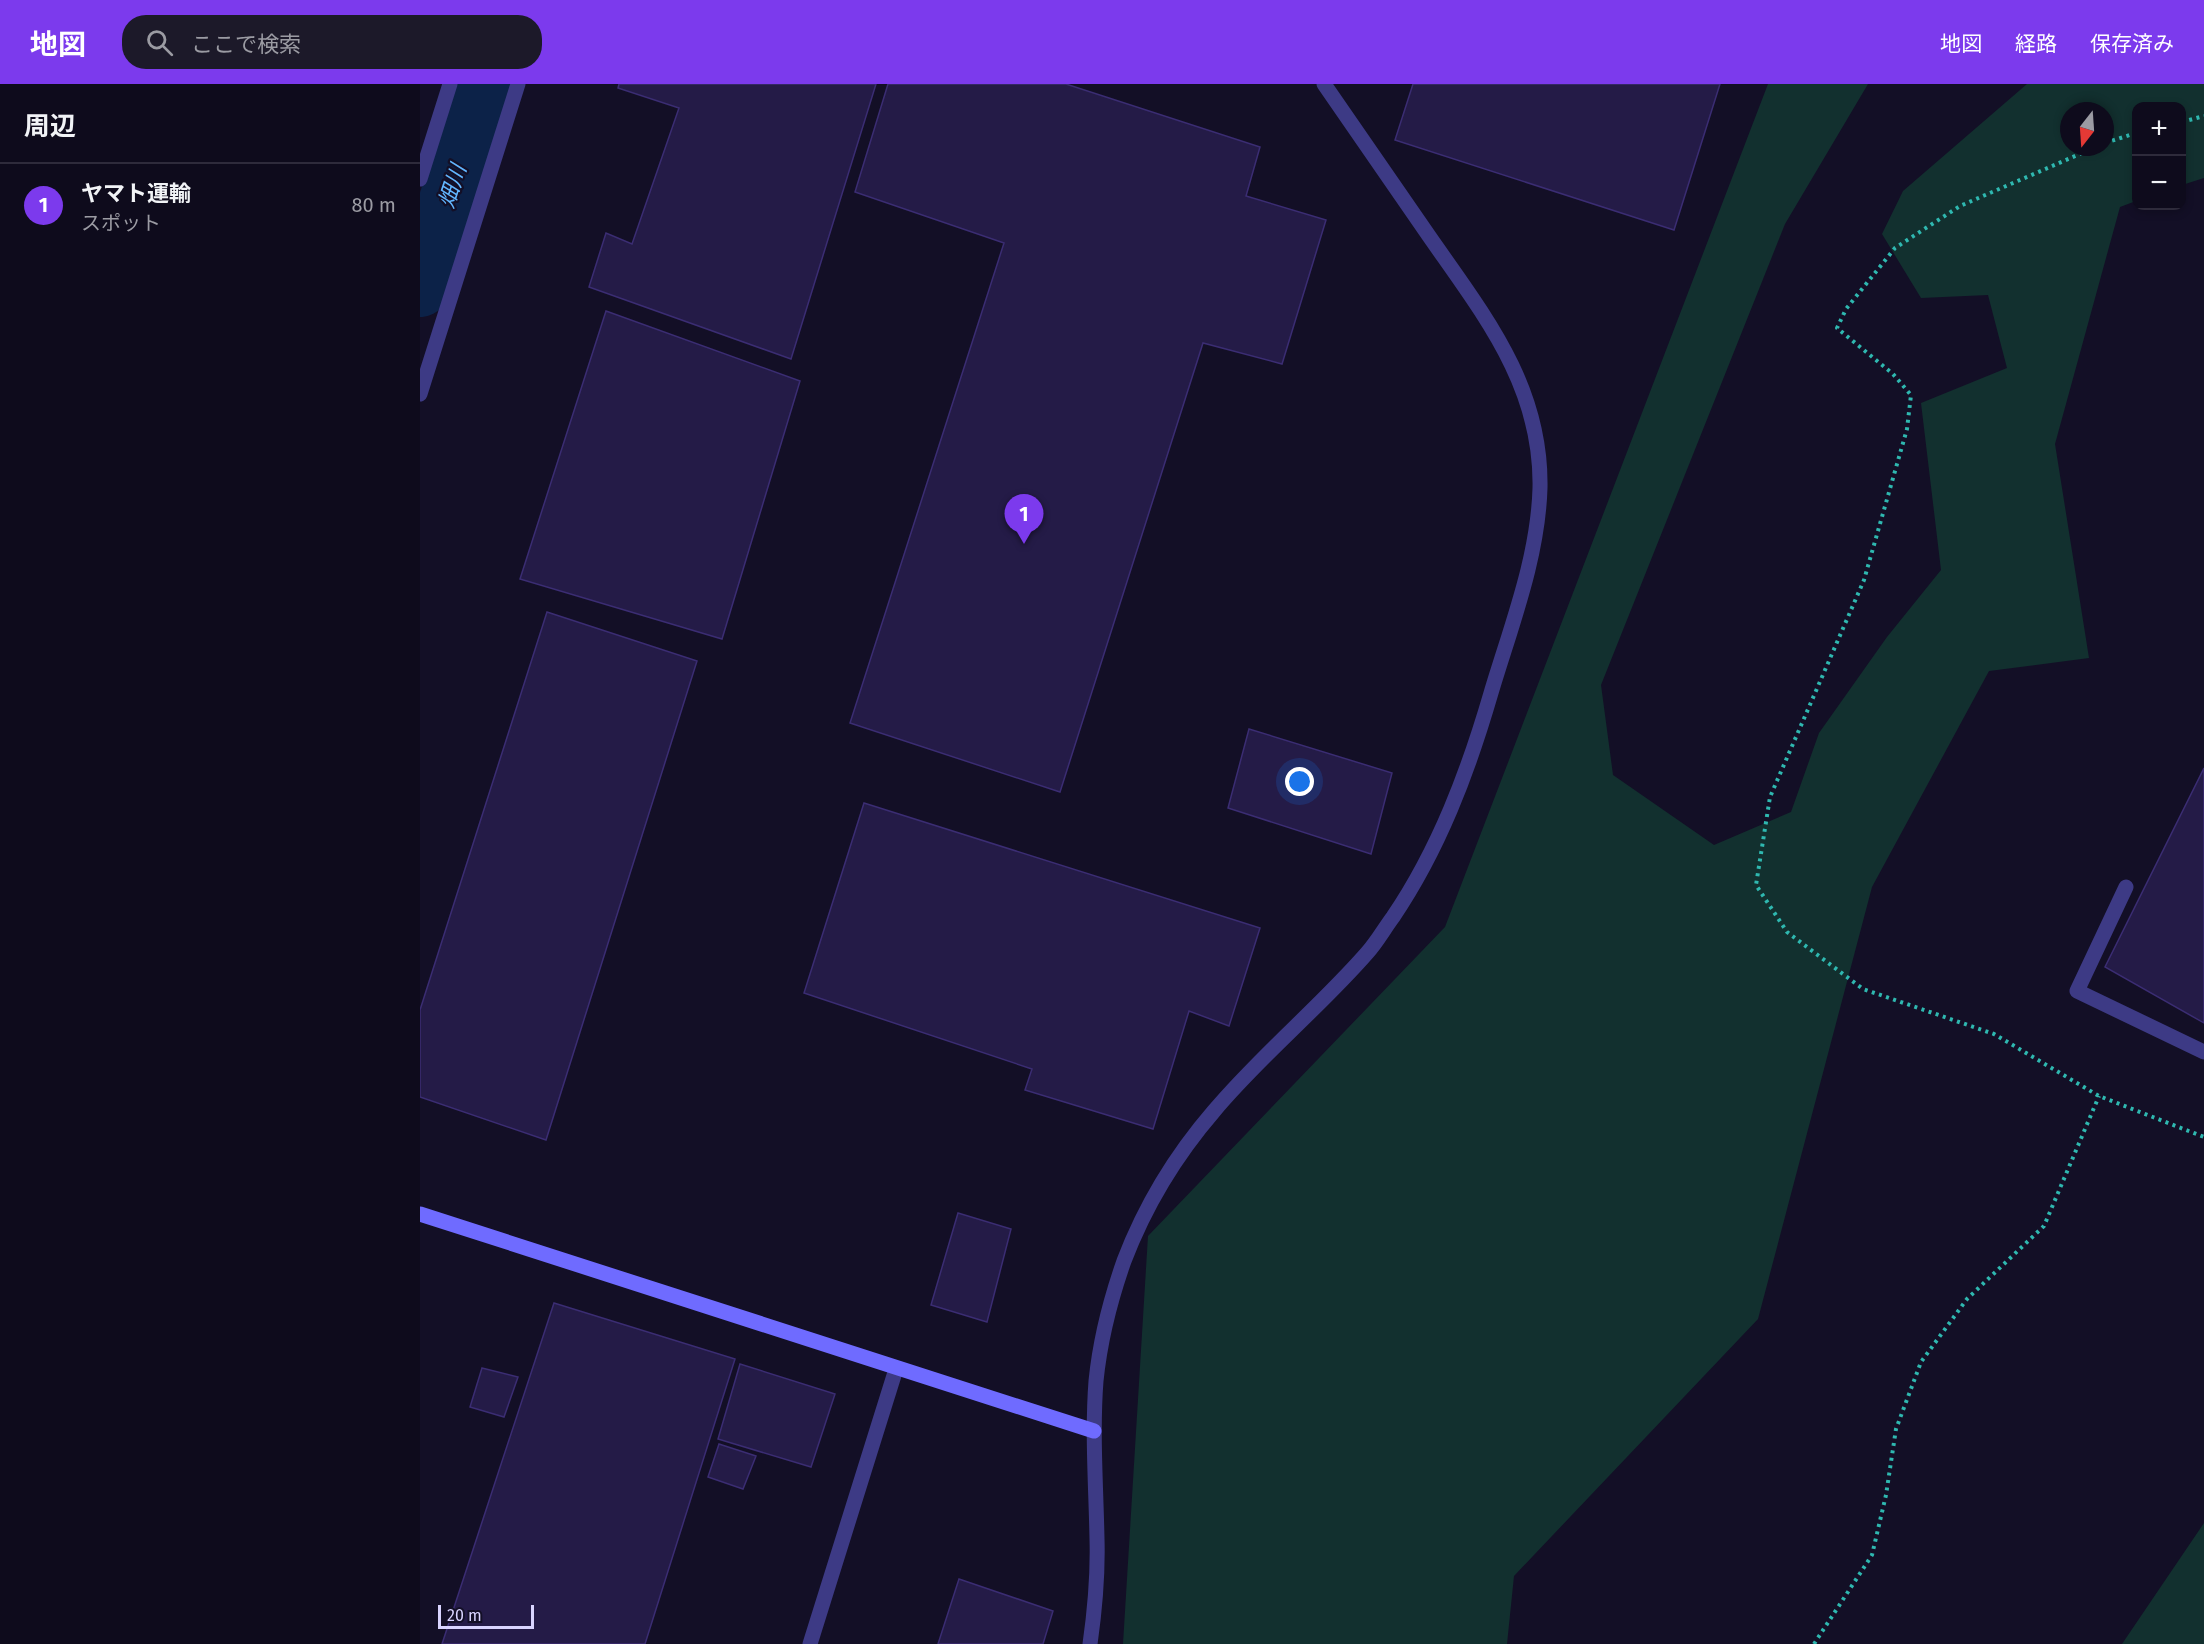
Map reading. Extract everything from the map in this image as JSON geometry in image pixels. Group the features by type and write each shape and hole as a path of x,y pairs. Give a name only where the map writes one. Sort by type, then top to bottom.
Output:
{"street":[{"path":"420,179 450,84"},
{"path":"420,394 518,84"},
{"path":"1090,1644 1095,1608 1097,1545 1094,1431 1097,1378 1107,1321 1124,1262 1150,1206 1176,1159 1215,1109 1335,988 1371,948 1407,895 1438,840 1461,786 1480,732 1527,573 1537,530 1540,485 1536,444 1528,401 1510,358 1485,315 1324,84"},
{"path":"2126,887 2077,991 2204,1052"},
{"path":"420,1216 1094,1431"},
{"path":"810,1644 896,1369"}],"path":[{"path":"2186,121 2204,116"},
{"path":"2114,140 2132,134"},
{"path":"2075,156 1960,206 1895,248 1846,309 1837,328 1893,374 1911,395 1907,429 1864,580 1770,797 1756,885 1787,932 1863,989 1994,1034 2099,1096 2204,1137"},
{"path":"1814,1644 1872,1555 1886,1495 1896,1429 1921,1362 1967,1299 2044,1226 2099,1096"}],"green space":[{"path":"1768,84 1868,84 1785,224 1601,685 1613,775 1714,845 1791,812 1819,733 1887,637 1941,570 1921,403 2007,368 1988,295 1921,298 1882,234 1903,191 2027,84 2204,84 2204,178 2186,184 2186,102 2132,102 2132,202 2120,207 2055,444 2089,658 1989,671 1872,887 1758,1319 1514,1576 1507,1644 1123,1644 1148,1236 1445,927"},
{"path":"2204,1523 2204,1644 2122,1644"}],"building":[{"path":"619,84 876,84 791,359 589,287 606,233 632,244 679,108 618,88"},
{"path":"888,84 1066,84 1260,147 1246,196 1326,220 1282,364 1203,343 1060,792 850,723 1004,243 855,192"},
{"path":"1413,84 1720,84 1674,230 1395,140"},
{"path":"606,311 800,381 722,639 520,579"},
{"path":"547,612 697,661 546,1140 420,1097 420,1010"},
{"path":"1249,729 1392,773 1371,854 1228,808"},
{"path":"2204,768 2204,1023 2105,967"},
{"path":"864,803 1260,928 1229,1026 1189,1011 1153,1129 1025,1090 1032,1069 804,993"},
{"path":"958,1213 1011,1229 987,1322 931,1305"},
{"path":"554,1303 735,1359 645,1644 442,1644"},
{"path":"740,1364 835,1394 811,1467 718,1439"},
{"path":"482,1368 518,1377 504,1417 470,1407"},
{"path":"719,1444 756,1456 743,1489 708,1477"},
{"path":"959,1579 1053,1611 1043,1644 938,1644"}],"waterway":[{"name":"畑川","path":"420,288 485,84"}],"place":[{"name":"ヤマト運輸","path":"1024,544"}]}
